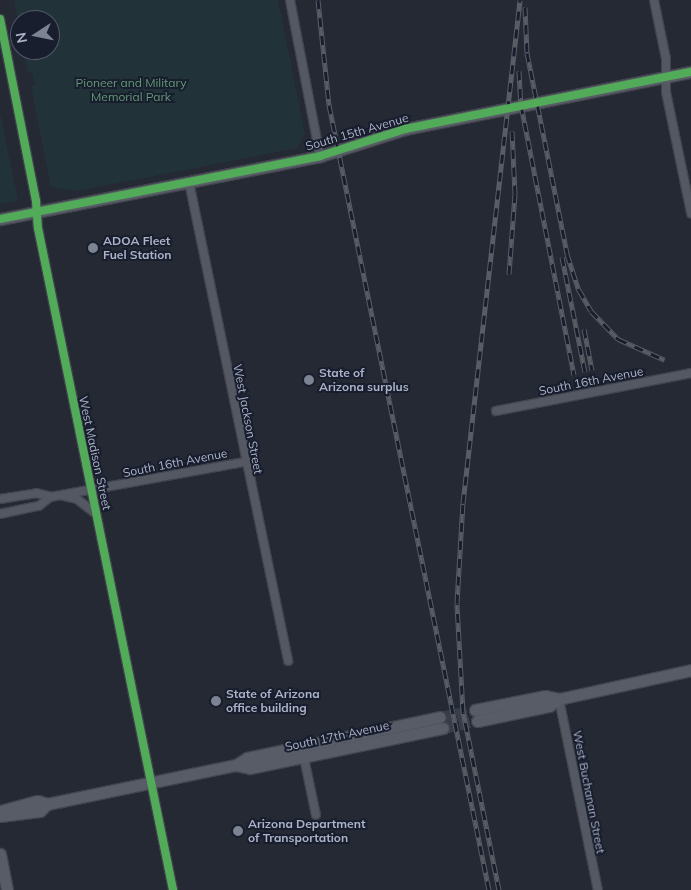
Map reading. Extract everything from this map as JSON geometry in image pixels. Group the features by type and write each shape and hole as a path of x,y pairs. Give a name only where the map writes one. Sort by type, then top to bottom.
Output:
{"main road":[{"name":"South 15th Avenue","path":"0,219 320,156 405,129 691,72"},
{"path":"476,716 549,706 559,699 691,670"},
{"name":"South 17th Avenue","path":"0,816 40,811 47,804 236,765 250,768 303,752 441,723"},
{"name":"South 17th Avenue","path":"0,811 38,800 47,804"},
{"path":"0,854 7,890"}],"street":[{"path":"290,0 320,156"},
{"path":"654,0 666,59 666,78 691,213"},
{"name":"West Madison Street","path":"0,19 91,490 104,542 173,890"},
{"name":"West Jackson Street","path":"189,182 245,462 288,660"},
{"name":"South 16th Avenue","path":"496,411 691,372"},
{"name":"South 16th Avenue","path":"0,514 39,506 50,497 245,462"},
{"name":"South 16th Avenue","path":"0,499 36,493 50,497 77,499 96,514"},
{"name":"West Buchanan Street","path":"559,699 598,890"},
{"path":"303,752 316,815"}],"green space":[{"name":"Pioneer and Military Memorial Park","path":"14,0 278,0 305,134 297,148 77,191 51,187 31,86 35,85 32,72 28,73 26,60 60,60 60,10 16,10"},
{"path":"0,112 18,201 0,204"}],"tunnel":[{"path":"440,717 475,710"},
{"path":"443,728 477,721"}],"railway":[{"path":"318,0 329,105 489,890"},
{"path":"499,890 463,712 457,603 463,503 520,0"},
{"path":"525,7 527,53 567,254 579,290 591,311 618,339 665,360"},
{"path":"519,71 521,105 574,375"},
{"path":"509,274 515,194 512,131"},
{"path":"562,257 585,372"},
{"path":"584,329 592,370"}],"cycle path":[{"path":"0,19 36,201 38,228 173,890"},
{"path":"0,219 320,156 405,129 691,72"}],"place":[{"name":"ADOA Fleet Fuel Station","path":"93,248"},
{"name":"State of Arizona surplus","path":"309,380"},
{"name":"State of Arizona office building","path":"216,701"},
{"name":"Arizona Department of Transportation","path":"238,831"}]}
